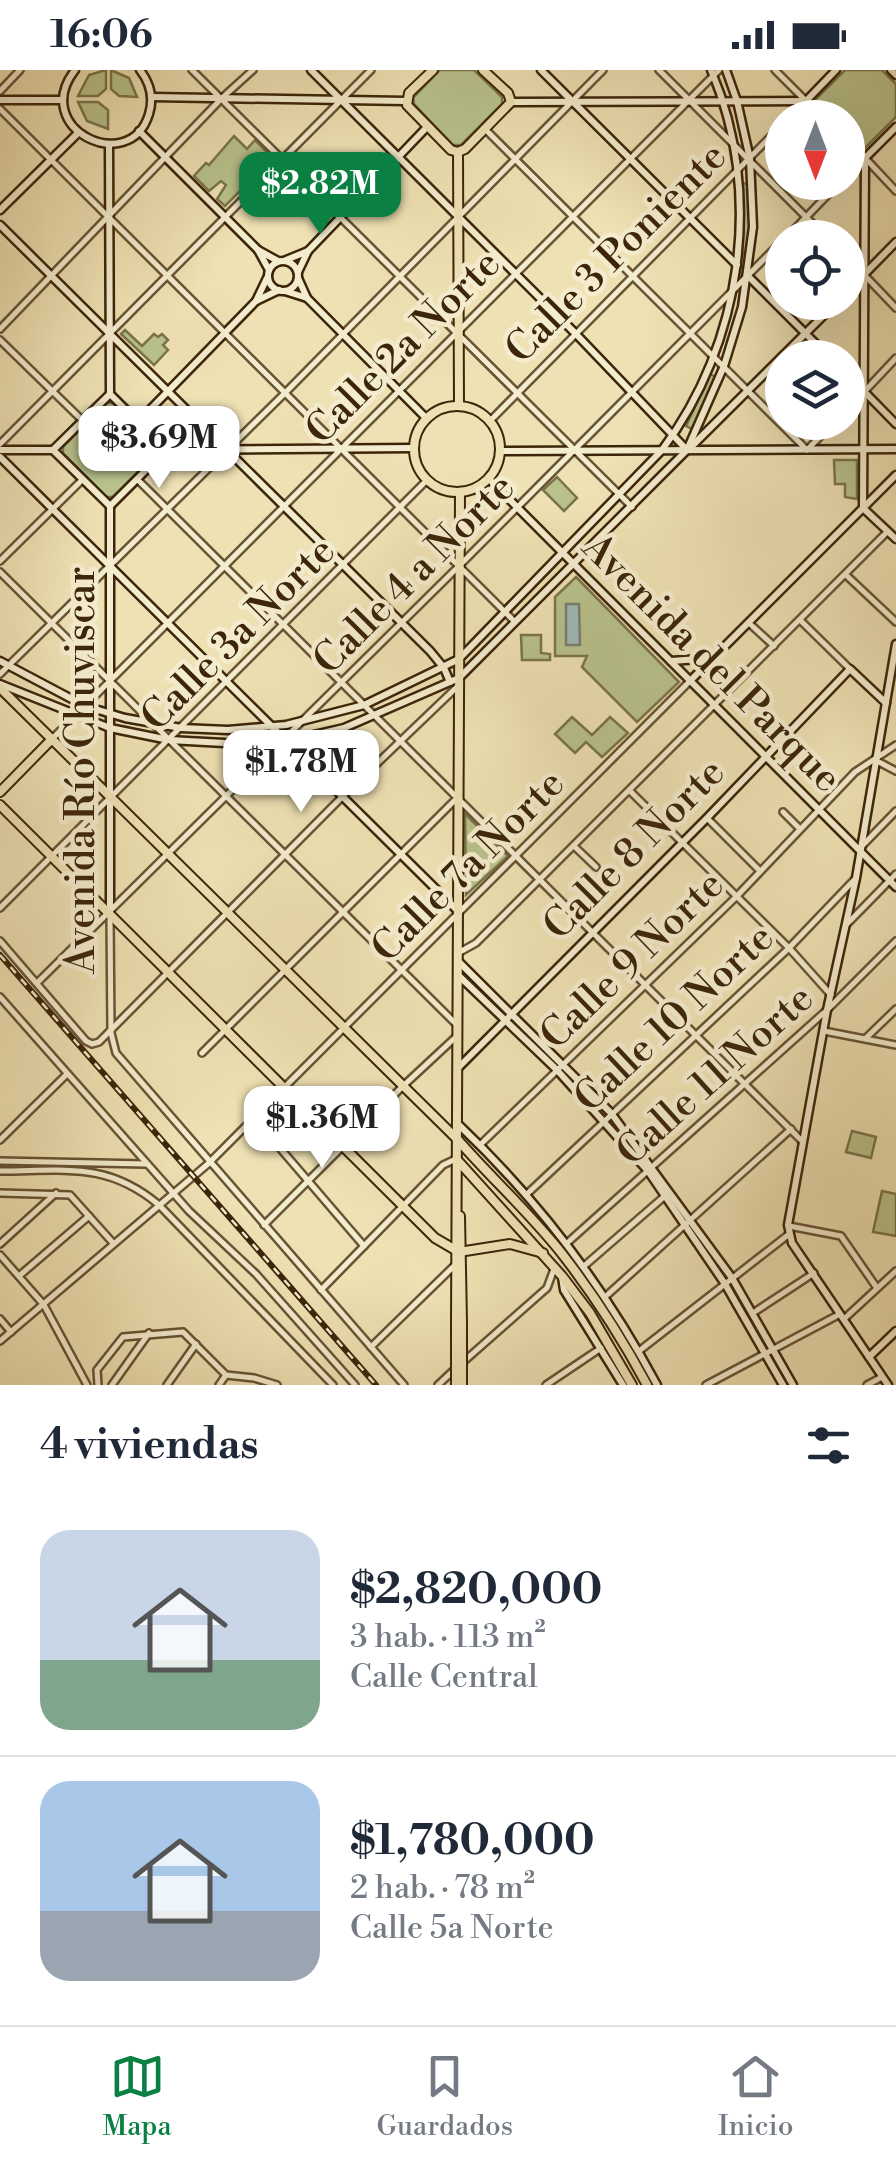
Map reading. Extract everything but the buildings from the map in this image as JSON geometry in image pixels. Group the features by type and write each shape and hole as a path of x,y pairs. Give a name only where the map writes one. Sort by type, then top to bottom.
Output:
{"main road":[{"path":"75,70 66,83 63,100 67,118 78,133 109,144 139,131 151,110 152,98 140,70"},
{"path":"311,70 687,450"},
{"path":"541,70 812,340"},
{"path":"807,100 836,70"},
{"path":"429,71 409,94 408,109 451,150 458,152"},
{"path":"485,71 511,102"},
{"path":"0,660 85,706 181,728 302,724 364,705 459,660 662,450 713,357 735,290 738,266 738,171 717,72"},
{"path":"687,450 724,366 748,276 753,227 750,159 737,101 717,72"},
{"path":"152,98 406,101"},
{"path":"0,100 63,100"},
{"path":"458,152 511,102 765,101"},
{"path":"138,422 256,301 268,273 282,261 308,250 427,127"},
{"path":"865,158 896,127"},
{"path":"139,131 258,250 271,285 307,298"},
{"path":"0,210 78,133"},
{"path":"0,450 53,450 110,394 109,144"},
{"path":"458,152 459,406"},
{"path":"0,225 286,507 456,682"},
{"path":"865,274 896,242"},
{"path":"258,250 293,264 307,298 427,419"},
{"path":"256,301 294,286 308,250"},
{"path":"0,686 110,728 169,740 220,744 283,740 344,728 456,682 819,320"},
{"path":"865,393 896,424"},
{"path":"110,394 166,450"},
{"path":"459,406 490,421 500,440 489,479 460,492 437,488 428,480 415,460 414,448 427,419 459,406"},
{"path":"864,440 864,508 896,539"},
{"path":"53,450 110,506 166,450 414,448"},
{"path":"500,451 896,449"},
{"path":"0,450 53,508 458,912"},
{"path":"690,682 896,475"},
{"name":"Avenida del Parque","path":"489,479 858,849 894,880"},
{"path":"459,1385 456,682 460,492"},
{"name":"Avenida Río Chuviscar","path":"110,506 110,914"},
{"path":"885,1381 788,1235 788,1226 893,684 896,644"},
{"path":"670,661 714,658"},
{"path":"850,669 887,704"},
{"name":"Calle 8 Norte","path":"458,1068 850,669"},
{"path":"0,686 458,1140 562,1254 647,1379 657,1385"},
{"name":"Calle 2a Norte","path":"0,792 52,739"},
{"path":"0,806 435,1238 459,1251 510,1244 543,1254"},
{"path":"458,957 611,1113 753,1313 783,1385"},
{"path":"458,975 651,1168 689,1224"},
{"path":"458,1124 526,1194 606,1297 639,1351 647,1379"},
{"path":"458,1158 562,1276 590,1313 632,1385"},
{"path":"459,1251 454,1266 459,1322"},
{"path":"562,1276 564,1290 623,1385"},
{"path":"728,1281 793,1385"},
{"path":"869,1358 896,1330"}],"street":[{"path":"0,91 20,70"},
{"path":"192,70 632,507"},
{"path":"0,329 253,70"},
{"path":"0,450 52,390 371,70"},
{"path":"0,674 285,393 603,70"},
{"path":"659,70 810,220"},
{"path":"775,70 805,100"},
{"name":"Calle 2a Norte","path":"52,739 717,72"},
{"path":"0,109 517,624"},
{"path":"486,129 807,450 817,440"},
{"name":"Calle 3 Poniente","path":"490,421 765,143"},
{"path":"865,158 896,191"},
{"name":"Calle 4 a Norte","path":"802,220 822,200"},
{"name":"Calle 4 a Norte","path":"37,984 765,259"},
{"path":"865,276 896,308"},
{"path":"0,340 83,421"},
{"path":"865,391 896,358"},
{"path":"0,561 82,479"},
{"path":"137,480 804,1142"},
{"name":"Calle 3a Norte","path":"0,908 428,480"},
{"path":"458,957 574,847 888,531"},
{"path":"0,572 458,1031 264,1225"},
{"path":"846,575 896,622"},
{"path":"800,620 850,669"},
{"path":"749,623 774,646"},
{"path":"0,941 86,1041 96,1044 112,1033 456,682"},
{"name":"Calle 7a Norte","path":"0,1340 209,1163 690,682"},
{"name":"Calle 9 Norte","path":"480,1145 736,896 855,772 896,745"},
{"path":"878,758 896,771"},
{"path":"630,791 831,996"},
{"path":"202,1053 459,796"},
{"path":"858,849 896,811"},
{"path":"783,812 800,828"},
{"path":"707,818 760,872"},
{"path":"574,847 596,867"},
{"name":"Calle 10 Norte","path":"526,1194 788,948 856,878"},
{"path":"846,925 894,880"},
{"name":"Avenida Río Chuviscar","path":"110,914 112,1033"},
{"name":"Calle 11 Norte","path":"566,1244 827,1010 896,940"},
{"path":"0,997 146,1164 265,1282 355,1385"},
{"path":"866,1038 896,1010"},
{"path":"824,1031 896,1045"},
{"path":"112,1033 119,1058 404,1385"},
{"path":"0,1140 68,1074"},
{"path":"254,1118 364,1246"},
{"path":"606,1297 791,1129"},
{"path":"320,1290 443,1165 458,1158"},
{"path":"0,1161 146,1164"},
{"path":"0,1171 105,1173 128,1181 159,1205 333,1385"},
{"path":"0,1193 56,1193 73,1197 112,1243"},
{"path":"0,1244 56,1193"},
{"path":"583,1267 666,1195"},
{"path":"19,1276 89,1216"},
{"path":"788,1226 841,1236 877,1288"},
{"path":"639,1351 788,1235"},
{"path":"0,1255 44,1306 87,1385"},
{"path":"372,1347 454,1266"},
{"path":"438,1385 547,1288 554,1266"},
{"path":"706,1385 842,1316 896,1271"},
{"path":"753,1313 814,1274"},
{"path":"0,1319 11,1332"},
{"path":"98,1385 97,1370 120,1339 180,1331 226,1375 276,1385"},
{"path":"112,1385 149,1333"},
{"path":"167,1385 196,1344"},
{"path":"546,1385 601,1348"},
{"path":"218,1385 226,1375"},
{"path":"867,1385 885,1381"}],"green space":[{"path":"106,70 106,89 98,96 78,96 89,75"},
{"path":"111,70 129,78 137,97 119,96 111,89"},
{"path":"440,70 474,70 502,97 502,104 461,145 453,145 414,104 413,98"},
{"path":"845,70 882,70 896,84 896,117 865,148 865,100 815,100"},
{"path":"78,102 98,102 108,110 108,129 87,121"},
{"path":"234,136 247,149 255,140 273,158 225,206 217,199 226,185 221,181 209,191 194,176"},
{"path":"749,183 750,254 742,254 740,184"},
{"path":"125,330 142,346 154,334 162,334 168,340 163,345 168,350 154,365 121,334"},
{"path":"710,374 716,377 692,429 686,426"},
{"path":"106,403 114,403 157,446 157,453 114,497 106,497 63,453 63,447"},
{"path":"834,460 857,460 857,499 845,497 845,484 835,484"},
{"path":"557,477 577,498 564,511 543,490"},
{"path":"576,577 679,682 637,722 582,667 587,656 555,656 555,597"},
{"path":"521,635 541,635 541,653 550,654 550,660 522,660"},
{"path":"572,717 592,735 610,717 628,733 602,757 586,742 575,753 555,734"},
{"path":"465,814 508,856 466,895"},
{"path":"852,1131 876,1137 871,1158 846,1152"},
{"path":"882,1191 896,1194 896,1236 873,1232"}],"water":[{"path":"566,604 579,604 580,645 566,645"}],"railway":[{"path":"0,955 376,1385"}]}
